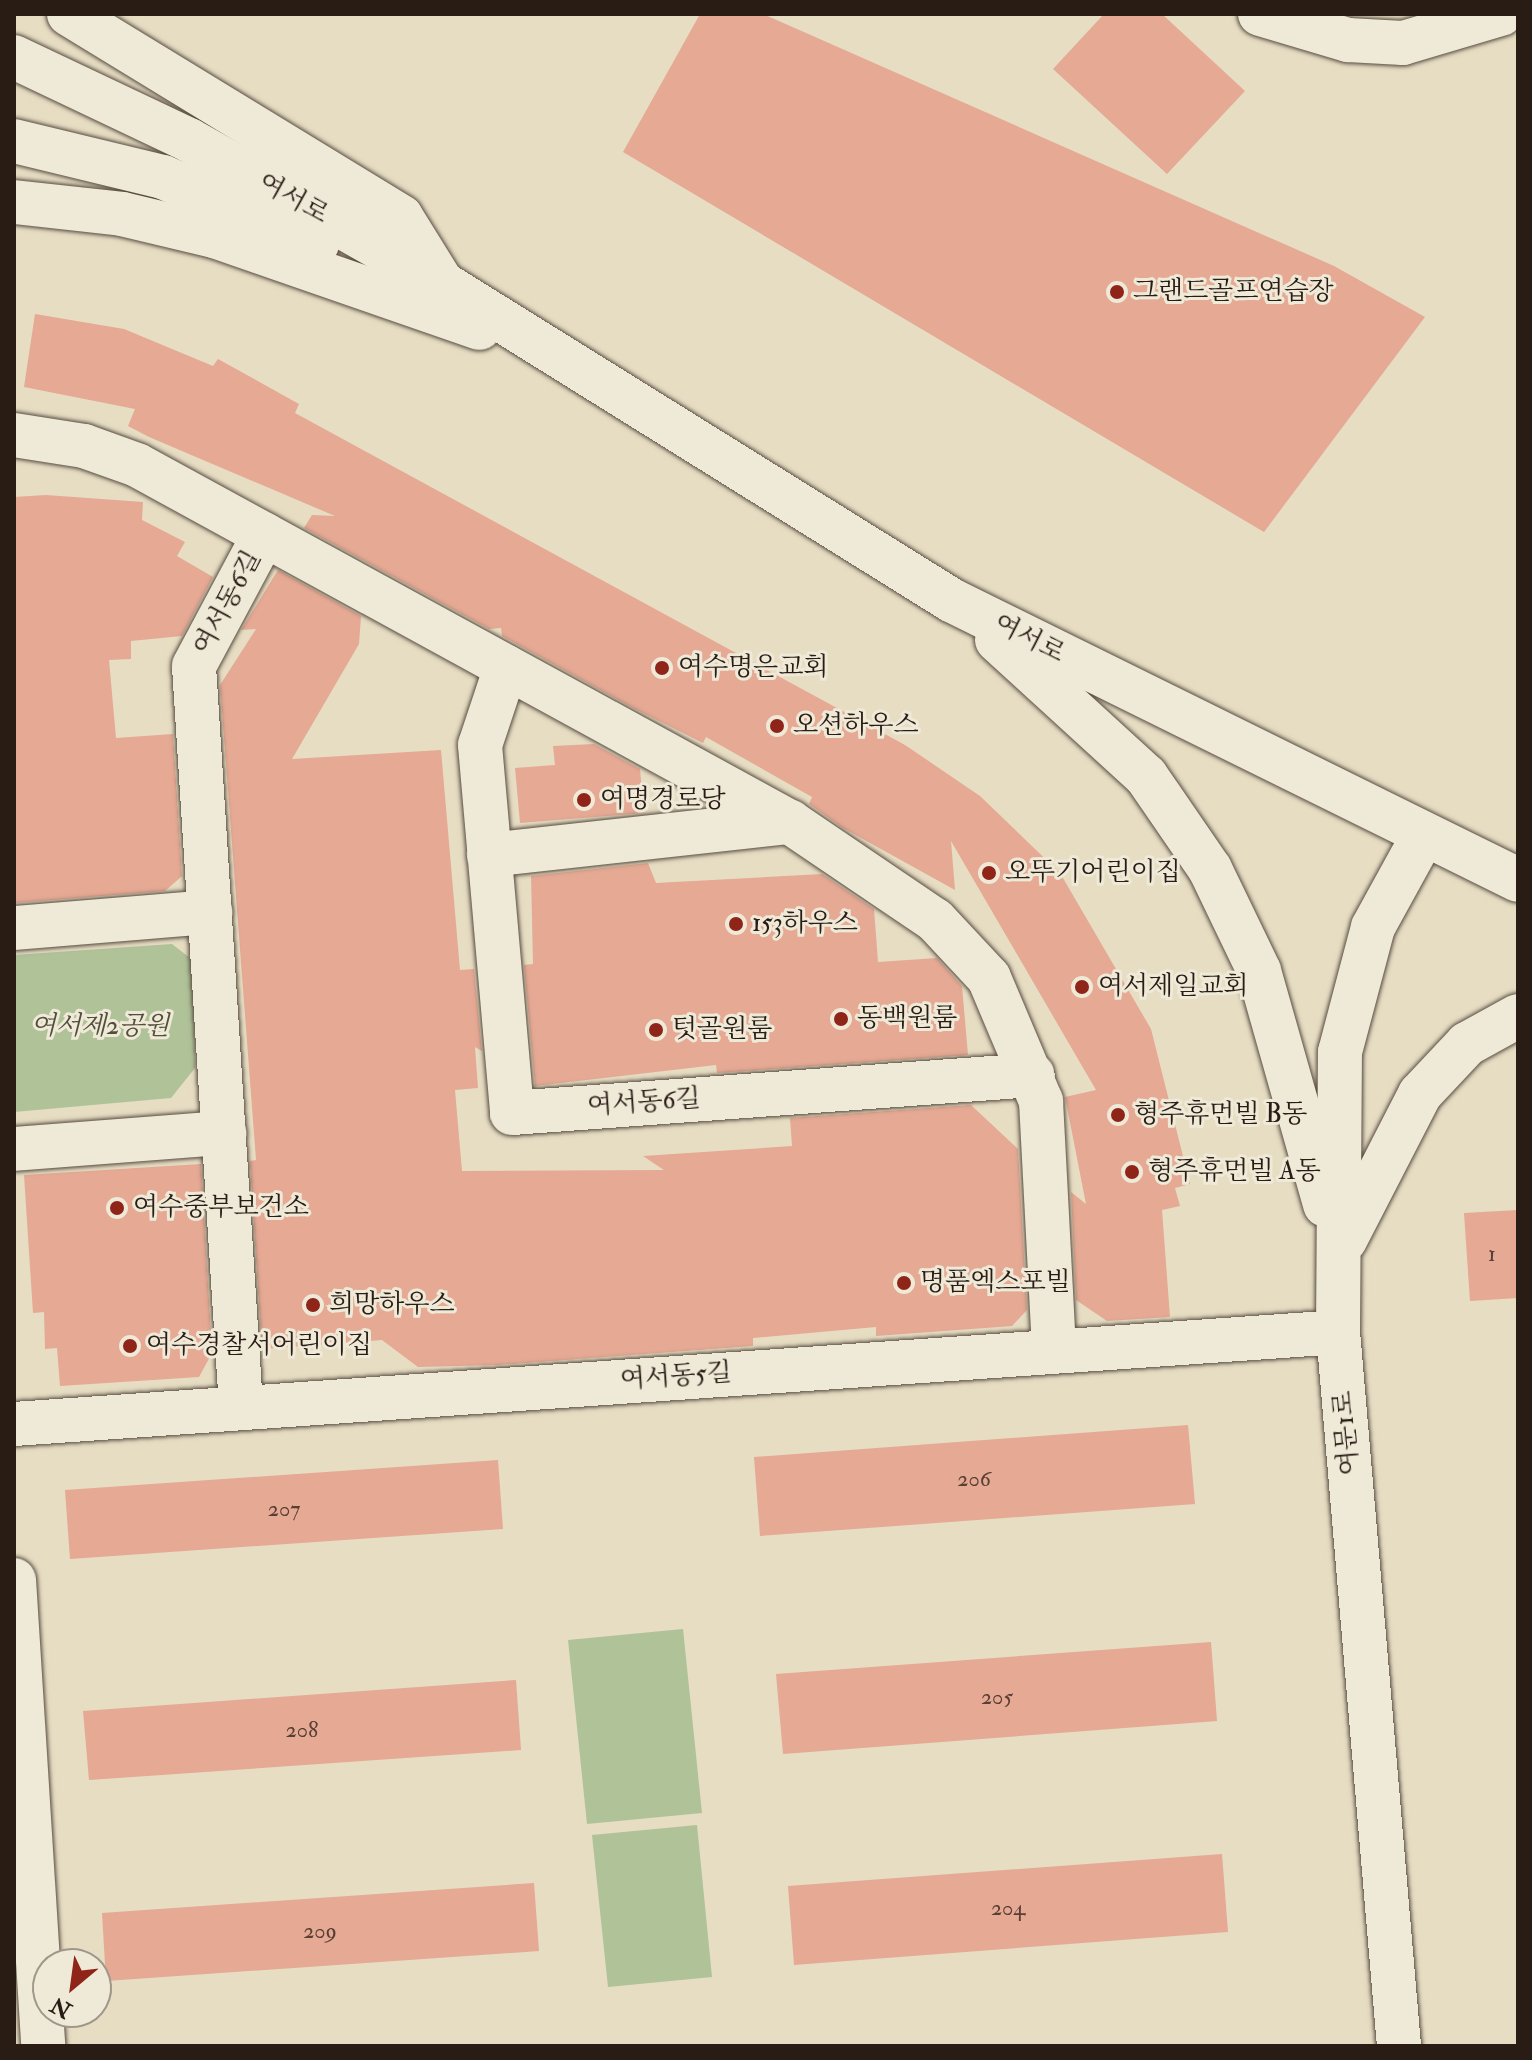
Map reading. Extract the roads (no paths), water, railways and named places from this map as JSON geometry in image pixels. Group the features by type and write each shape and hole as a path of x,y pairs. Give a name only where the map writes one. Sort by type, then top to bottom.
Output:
{"street":[{"path":"69,14 401,217 433,296"},
{"path":"1260,14 1322,34 1403,43 1501,14"},
{"name":"여서로","path":"14,57 189,140 433,296"},
{"name":"여서로","path":"14,141 97,158 223,200 563,357 951,600 1423,836 1518,880"},
{"name":"여서로","path":"14,202 169,224 433,296"},
{"name":"여서동6길","path":"14,435 112,454 264,535 790,822 899,892 969,953 1005,1006 1033,1075 1047,1153 1054,1351"},
{"name":"여서동6길","path":"241,1407 194,666 264,535"},
{"path":"951,600 1146,776 1210,869 1259,971 1339,1254"},
{"name":"여서동6길","path":"506,667 480,745 512,1113 1033,1075"},
{"path":"489,855 790,822"},
{"name":"여문1로","path":"1399,2046 1338,1332 1343,1039 1373,927 1423,836"},
{"path":"14,928 210,912"},
{"path":"1339,1254 1420,1094 1467,1044 1518,1016"},
{"path":"14,1149 224,1133"},
{"name":"여서동5길","path":"14,1424 1338,1332"},
{"path":"14,1580 43,2046"}],"place":[{"name":"그랜드골프연습장","path":"1117,292"},
{"name":"여수명은교회","path":"662,668"},
{"name":"오션하우스","path":"777,726"},
{"name":"여명경로당","path":"584,800"},
{"name":"오뚜기어린이집","path":"989,873"},
{"name":"153하우스","path":"736,924"},
{"name":"여서제일교회","path":"1082,987"},
{"name":"동백원룸","path":"841,1019"},
{"name":"텃골원룸","path":"656,1030"},
{"name":"형주휴먼빌 B동","path":"1118,1115"},
{"name":"형주휴먼빌 A동","path":"1132,1172"},
{"name":"여수중부보건소","path":"117,1208"},
{"name":"명품엑스포빌","path":"904,1283"},
{"name":"희망하우스","path":"313,1305"},
{"name":"여수경찰서어린이집","path":"130,1346"}],"park label":[{"name":"여서제2공원","path":"100,1027"}]}
